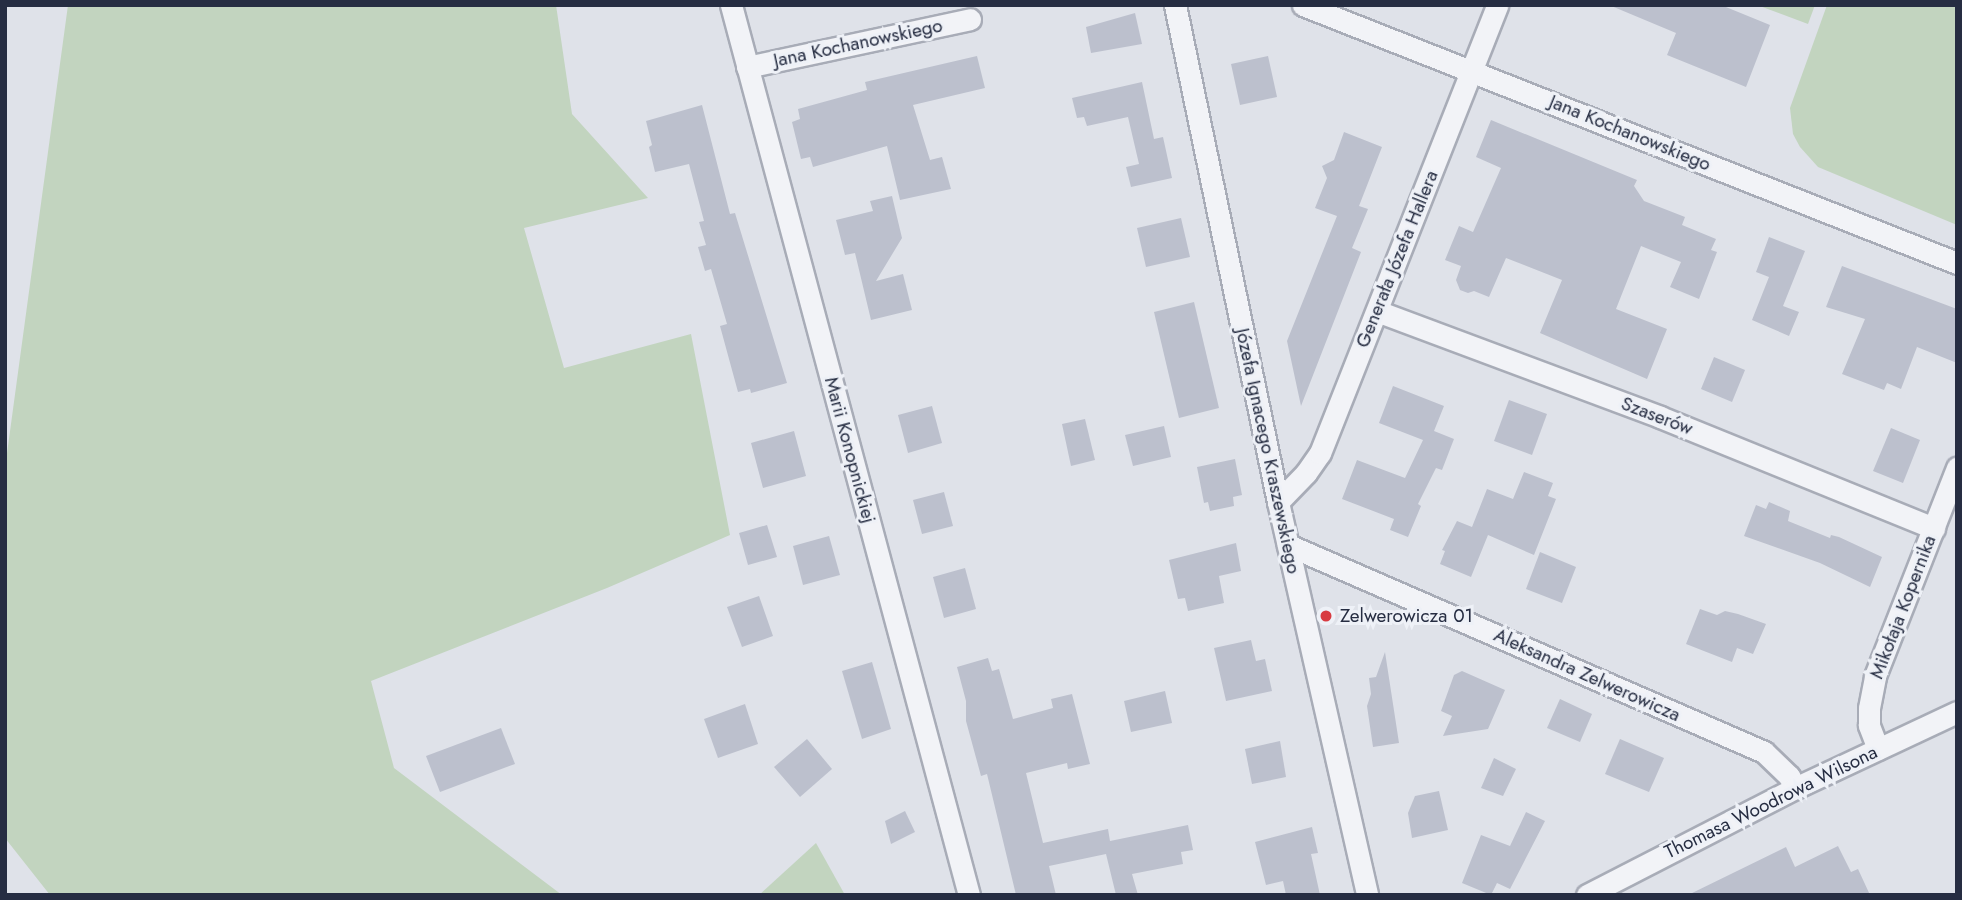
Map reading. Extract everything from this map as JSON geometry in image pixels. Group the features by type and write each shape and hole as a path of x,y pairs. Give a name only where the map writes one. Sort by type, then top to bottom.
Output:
{"street":[{"name":"Marii Konopnickiej","path":"731,5 969,895"},
{"name":"Jana Kochanowskiego","path":"1303,5 1957,262"},
{"name":"Generała Józefa Hallera","path":"1278,502 1306,473 1320,453 1497,5"},
{"name":"Józefa Ignacego Kraszewskiego","path":"1176,6 1278,502 1367,895"},
{"name":"Jana Kochanowskiego","path":"747,67 970,19"},
{"name":"Szaserów","path":"1377,312 1660,416 1934,528"},
{"name":"Mikołaja Kopernika","path":"1878,749 1869,717 1875,676 1957,468"},
{"name":"Aleksandra Zelwerowicza","path":"1288,545 1764,752 1789,776 1795,788"},
{"name":"Thomasa Woodrowa Wilsona","path":"1587,895 1795,788 1957,712"}],"green space":[{"path":"68,5 556,5 572,114 648,198 524,228 564,368 691,334 730,535 607,588 371,681 394,768 562,895 50,895 5,838 5,468"},
{"path":"1757,5 1815,5 1808,24"},
{"path":"1827,5 1957,5 1957,225 1818,167 1800,147 1793,134 1790,108"},
{"path":"816,843 845,895 759,895"}],"building":[{"path":"1609,5 1721,5 1770,25 1746,87 1667,55 1676,33"},
{"path":"1135,13 1142,44 1091,53 1086,27"},
{"path":"977,56 985,88 913,105 930,160 942,157 951,189 900,200 887,146 813,167 810,157 801,159 792,122 800,119 798,109 867,90 865,82"},
{"path":"1268,56 1277,97 1240,105 1231,64"},
{"path":"1142,82 1154,139 1163,137 1172,178 1131,187 1126,167 1139,164 1128,117 1087,126 1084,117 1077,118 1072,98"},
{"path":"702,105 730,214 735,213 787,383 751,393 750,389 738,392 720,326 727,324 711,269 705,271 698,247 706,245 699,222 704,221 689,164 655,172 649,147 652,145 646,121"},
{"path":"1491,120 1637,180 1634,186 1644,201 1685,217 1682,225 1716,239 1711,250 1717,252 1699,299 1670,287 1681,262 1641,246 1616,309 1667,329 1647,379 1540,333 1562,280 1506,258 1489,297 1474,291 1468,293 1460,290 1456,280 1461,266 1445,260 1459,226 1473,232 1501,168 1476,157"},
{"path":"1344,132 1382,147 1359,206 1368,209 1352,248 1361,252 1301,406 1287,341 1337,216 1315,208 1327,178 1322,166 1334,160"},
{"path":"892,196 902,238 876,281 903,274 912,310 871,320 855,253 845,255 836,220 873,211 870,201"},
{"path":"1181,218 1190,257 1146,267 1137,228"},
{"path":"1769,237 1805,251 1783,306 1799,312 1789,336 1752,320 1769,277 1756,272"},
{"path":"1842,266 1957,309 1957,363 1917,347 1901,389 1887,383 1884,390 1842,374 1865,319 1826,307"},
{"path":"1194,302 1219,408 1179,418 1154,312"},
{"path":"1714,357 1745,370 1732,402 1701,389"},
{"path":"1393,386 1444,406 1434,431 1454,439 1442,470 1436,468 1418,504 1421,506 1408,537 1390,530 1394,519 1342,499 1357,460 1405,478 1423,440 1379,423"},
{"path":"1509,400 1547,414 1532,455 1494,441"},
{"path":"932,406 942,443 908,453 898,415"},
{"path":"1085,419 1095,460 1071,466 1062,424"},
{"path":"1164,426 1171,457 1133,466 1125,435"},
{"path":"1891,428 1920,440 1903,483 1873,471"},
{"path":"794,431 806,476 763,488 751,443"},
{"path":"1235,459 1242,495 1233,497 1234,506 1210,511 1208,502 1204,503 1197,467"},
{"path":"1524,472 1553,483 1548,496 1556,499 1534,555 1488,535 1471,577 1440,564 1445,551 1442,550 1457,521 1472,527 1487,489 1513,499"},
{"path":"944,492 953,526 922,534 913,500"},
{"path":"1769,502 1790,511 1788,521 1830,538 1831,535 1839,537 1882,557 1870,587 1820,563 1744,536 1756,505 1766,509"},
{"path":"767,525 777,557 748,565 739,533"},
{"path":"829,536 840,575 803,585 793,546"},
{"path":"1236,543 1241,571 1219,576 1224,603 1188,611 1185,598 1178,599 1169,560"},
{"path":"1540,552 1576,567 1562,603 1526,589"},
{"path":"965,568 976,609 944,618 933,577"},
{"path":"759,596 773,636 742,647 727,607"},
{"path":"1700,609 1717,615 1725,611 1766,624 1753,654 1737,648 1732,662 1686,644"},
{"path":"1251,640 1256,661 1265,659 1272,691 1226,701 1214,648"},
{"path":"1385,652 1399,743 1373,747 1367,706 1371,694 1369,678 1376,677"},
{"path":"988,658 992,671 999,669 1013,719 1053,708 1051,699 1072,694 1090,764 1068,769 1067,763 1026,773 1043,843 1108,829 1110,841 1188,825 1193,850 1181,852 1183,864 1132,874 1138,895 1116,895 1106,854 1049,866 1056,895 1016,895 987,774 981,776 966,721 966,701 957,667"},
{"path":"872,662 891,729 862,739 842,671"},
{"path":"1462,671 1505,690 1488,729 1443,736 1452,716 1441,711 1454,675"},
{"path":"1165,691 1172,723 1131,732 1124,701"},
{"path":"1560,699 1592,714 1580,742 1547,728"},
{"path":"745,704 758,744 718,758 704,719"},
{"path":"501,728 515,764 440,792 426,756"},
{"path":"807,739 832,769 800,797 774,767"},
{"path":"1620,739 1664,758 1649,792 1605,774"},
{"path":"1280,741 1286,777 1252,784 1245,749"},
{"path":"1494,758 1516,769 1503,796 1481,788"},
{"path":"1439,791 1448,830 1412,838 1408,813 1415,796"},
{"path":"905,811 915,832 891,844 885,821"},
{"path":"1526,812 1545,821 1510,889 1497,883 1491,895 1462,883 1481,835 1510,846"},
{"path":"1312,827 1318,853 1311,854 1320,895 1286,895 1283,881 1266,885 1255,842"},
{"path":"1838,846 1851,872 1858,869 1870,895 1688,895 1786,847 1795,867"}],"place":[{"name":"Zelwerowicza 01","path":"1326,616"}]}
